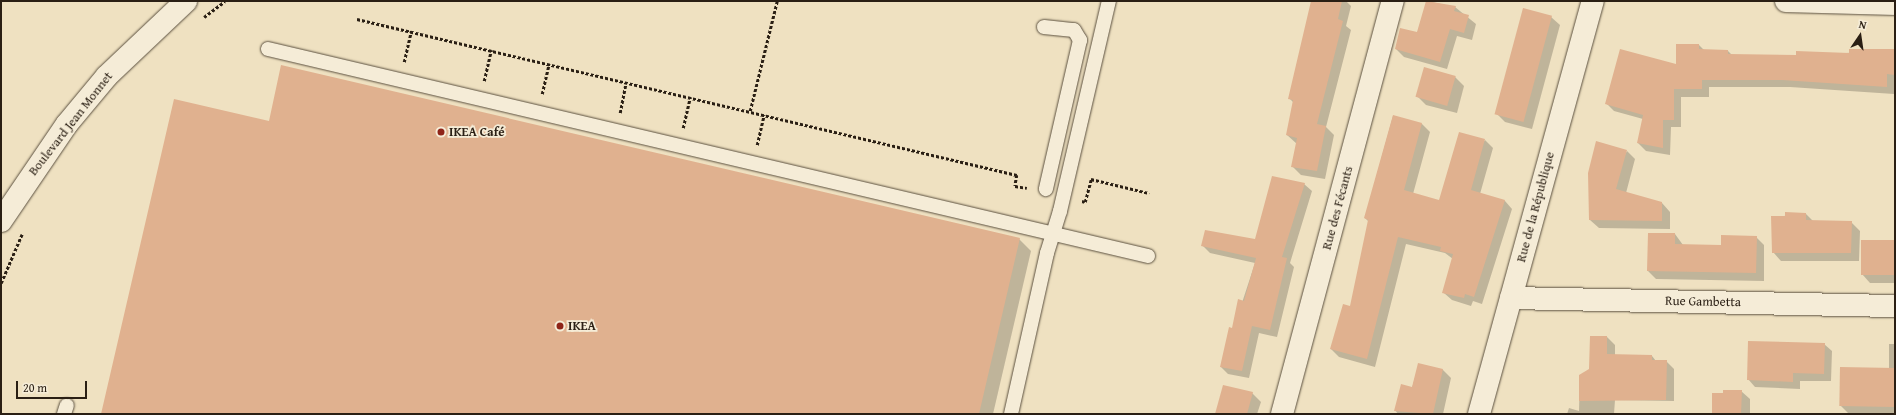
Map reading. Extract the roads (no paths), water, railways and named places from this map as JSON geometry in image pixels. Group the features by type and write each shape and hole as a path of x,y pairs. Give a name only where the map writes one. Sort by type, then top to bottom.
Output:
{"street":[{"name":"Boulevard Jean Monnet","path":"1,221 67,124 107,76 186,1"},
{"name":"Rue des Fécants","path":"1282,414 1393,1"},
{"name":"Rue de la République","path":"1480,414 1593,1"},
{"path":"1786,1 1895,4"},
{"name":"Rue Gambetta","path":"1511,298 1895,306"}],"lane":[{"path":"1011,414 1110,1"},
{"path":"1044,27 1074,30 1080,40 1046,189"},
{"path":"268,49 1148,256"}],"place":[{"name":"IKEA Café","path":"441,132"},
{"name":"IKEA","path":"560,326"}]}
